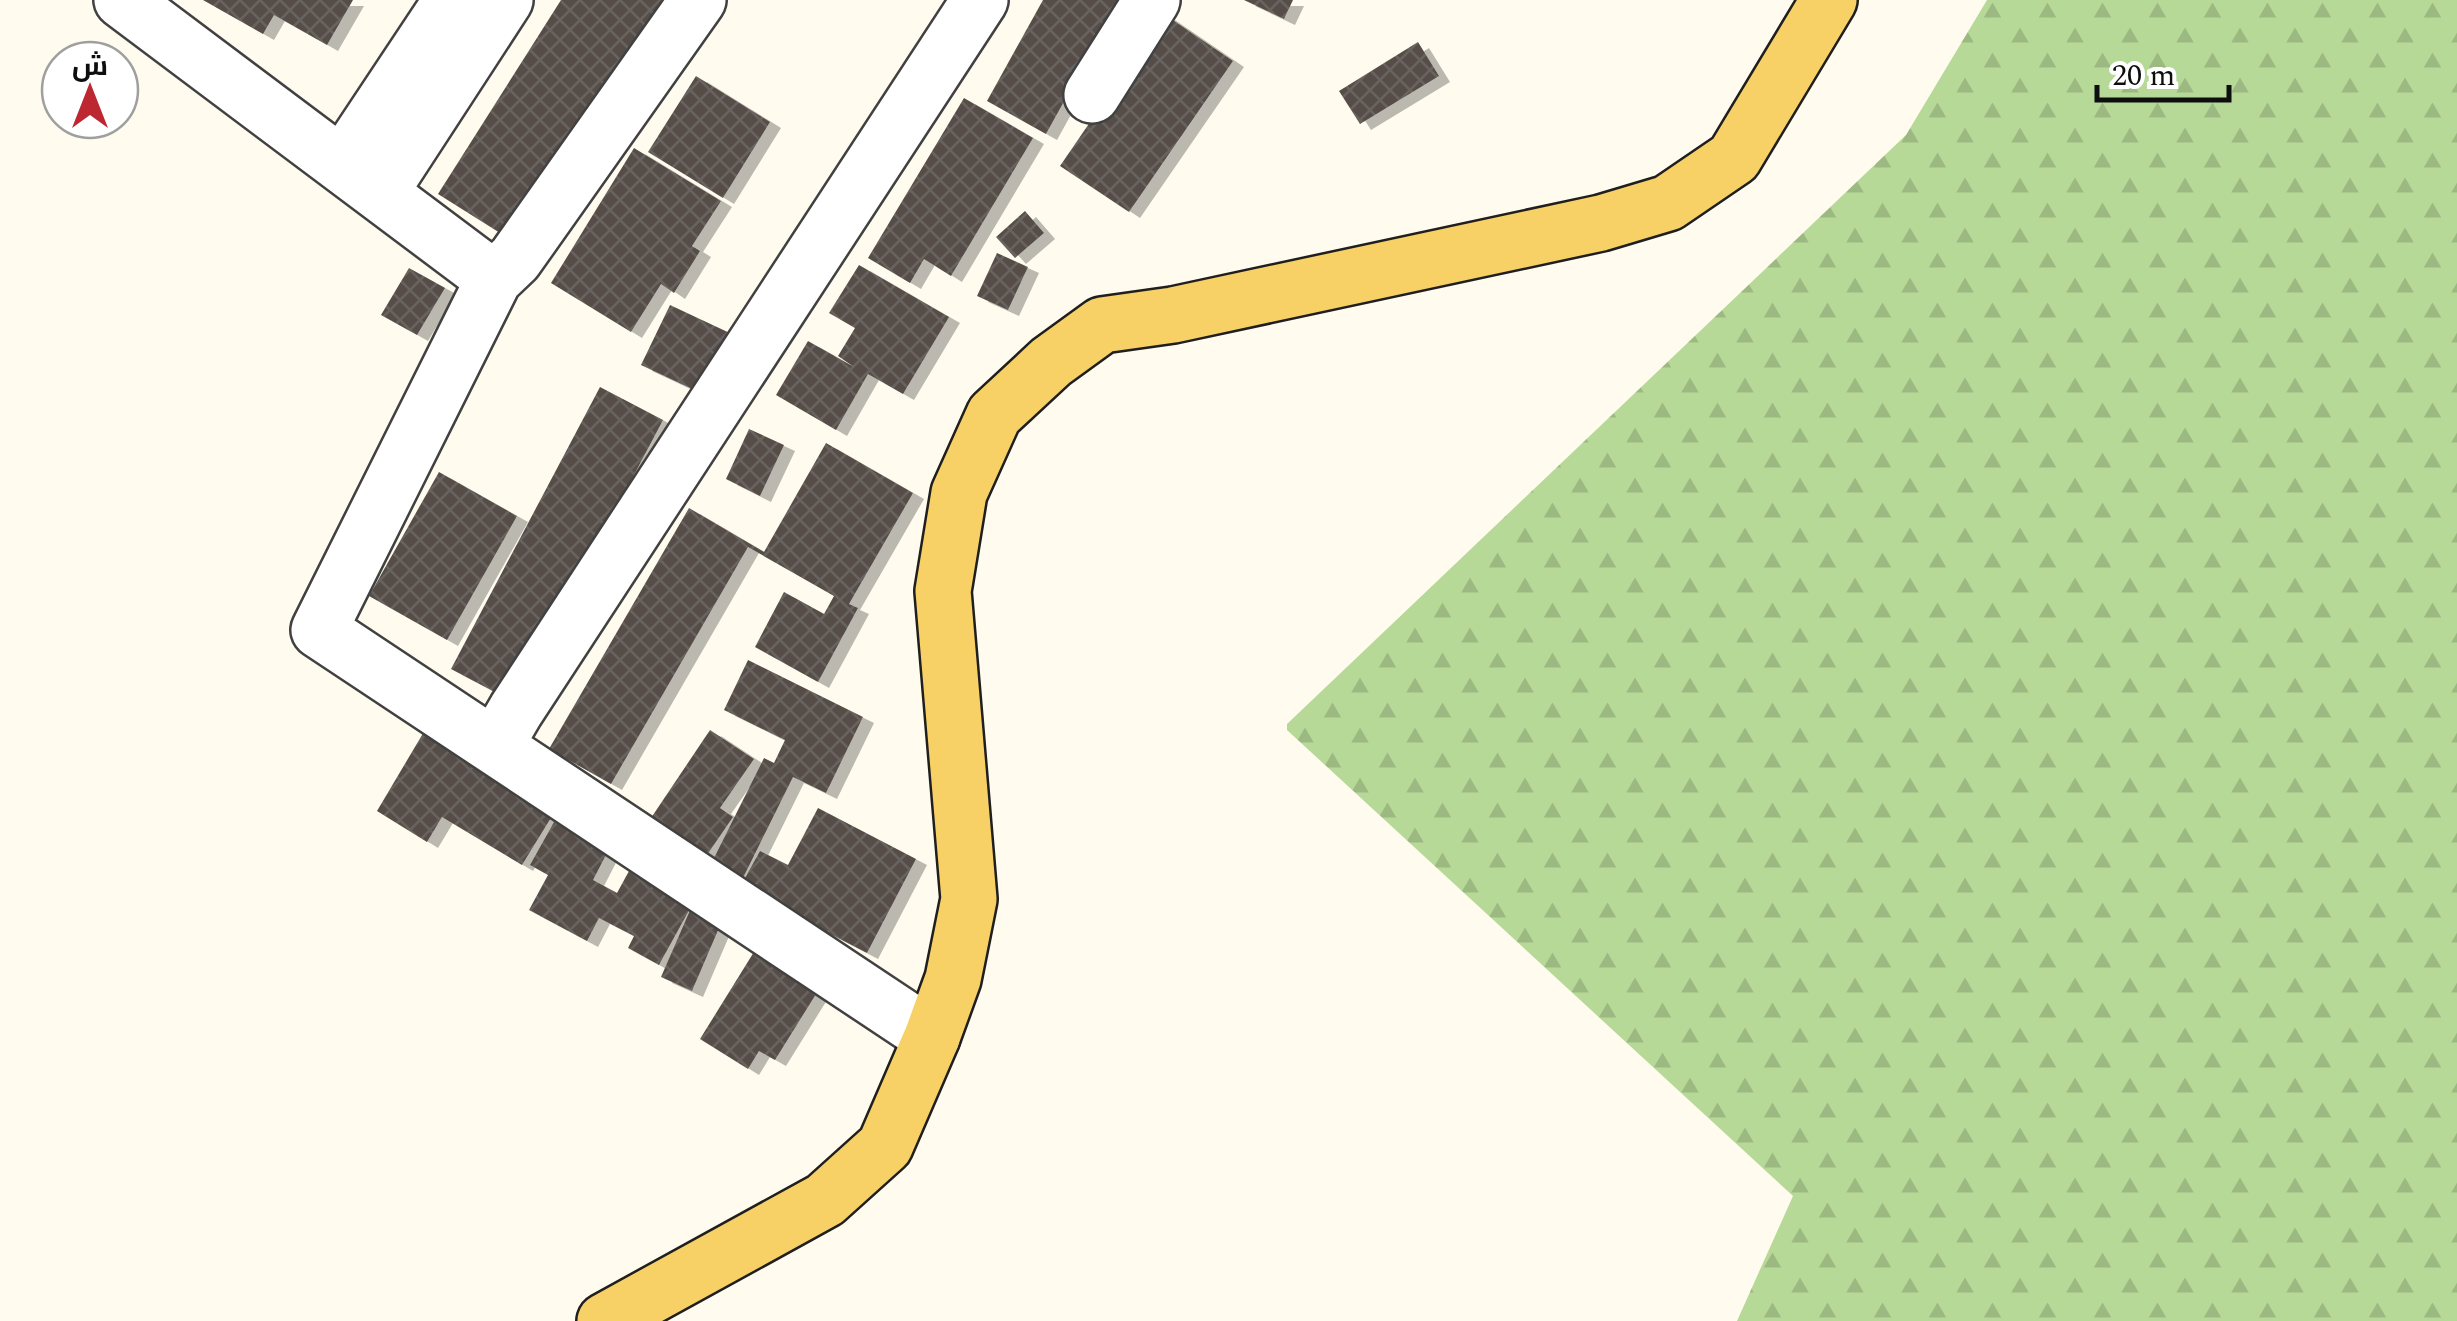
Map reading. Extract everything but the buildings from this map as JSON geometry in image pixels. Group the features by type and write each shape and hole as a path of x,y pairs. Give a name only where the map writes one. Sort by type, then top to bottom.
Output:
{"main road":[{"path":"605,1321 824,1200 884,1146 932,1037 953,979 968,898 944,591 959,493 994,415 1052,362 1102,325 1173,316 1601,222 1668,202 1734,158 1829,0"}],"street":[{"path":"122,0 494,279"},
{"path":"361,178 452,0"},
{"path":"361,178 505,0"},
{"path":"698,0 515,259 494,279 319,630 932,1037"},
{"path":"495,746 980,0"},
{"path":"1092,95 1152,0"}],"green space":[{"path":"1987,0 2457,0 2457,1321 1737,1321 1793,1196 1287,730 1287,724 1906,135"}]}
